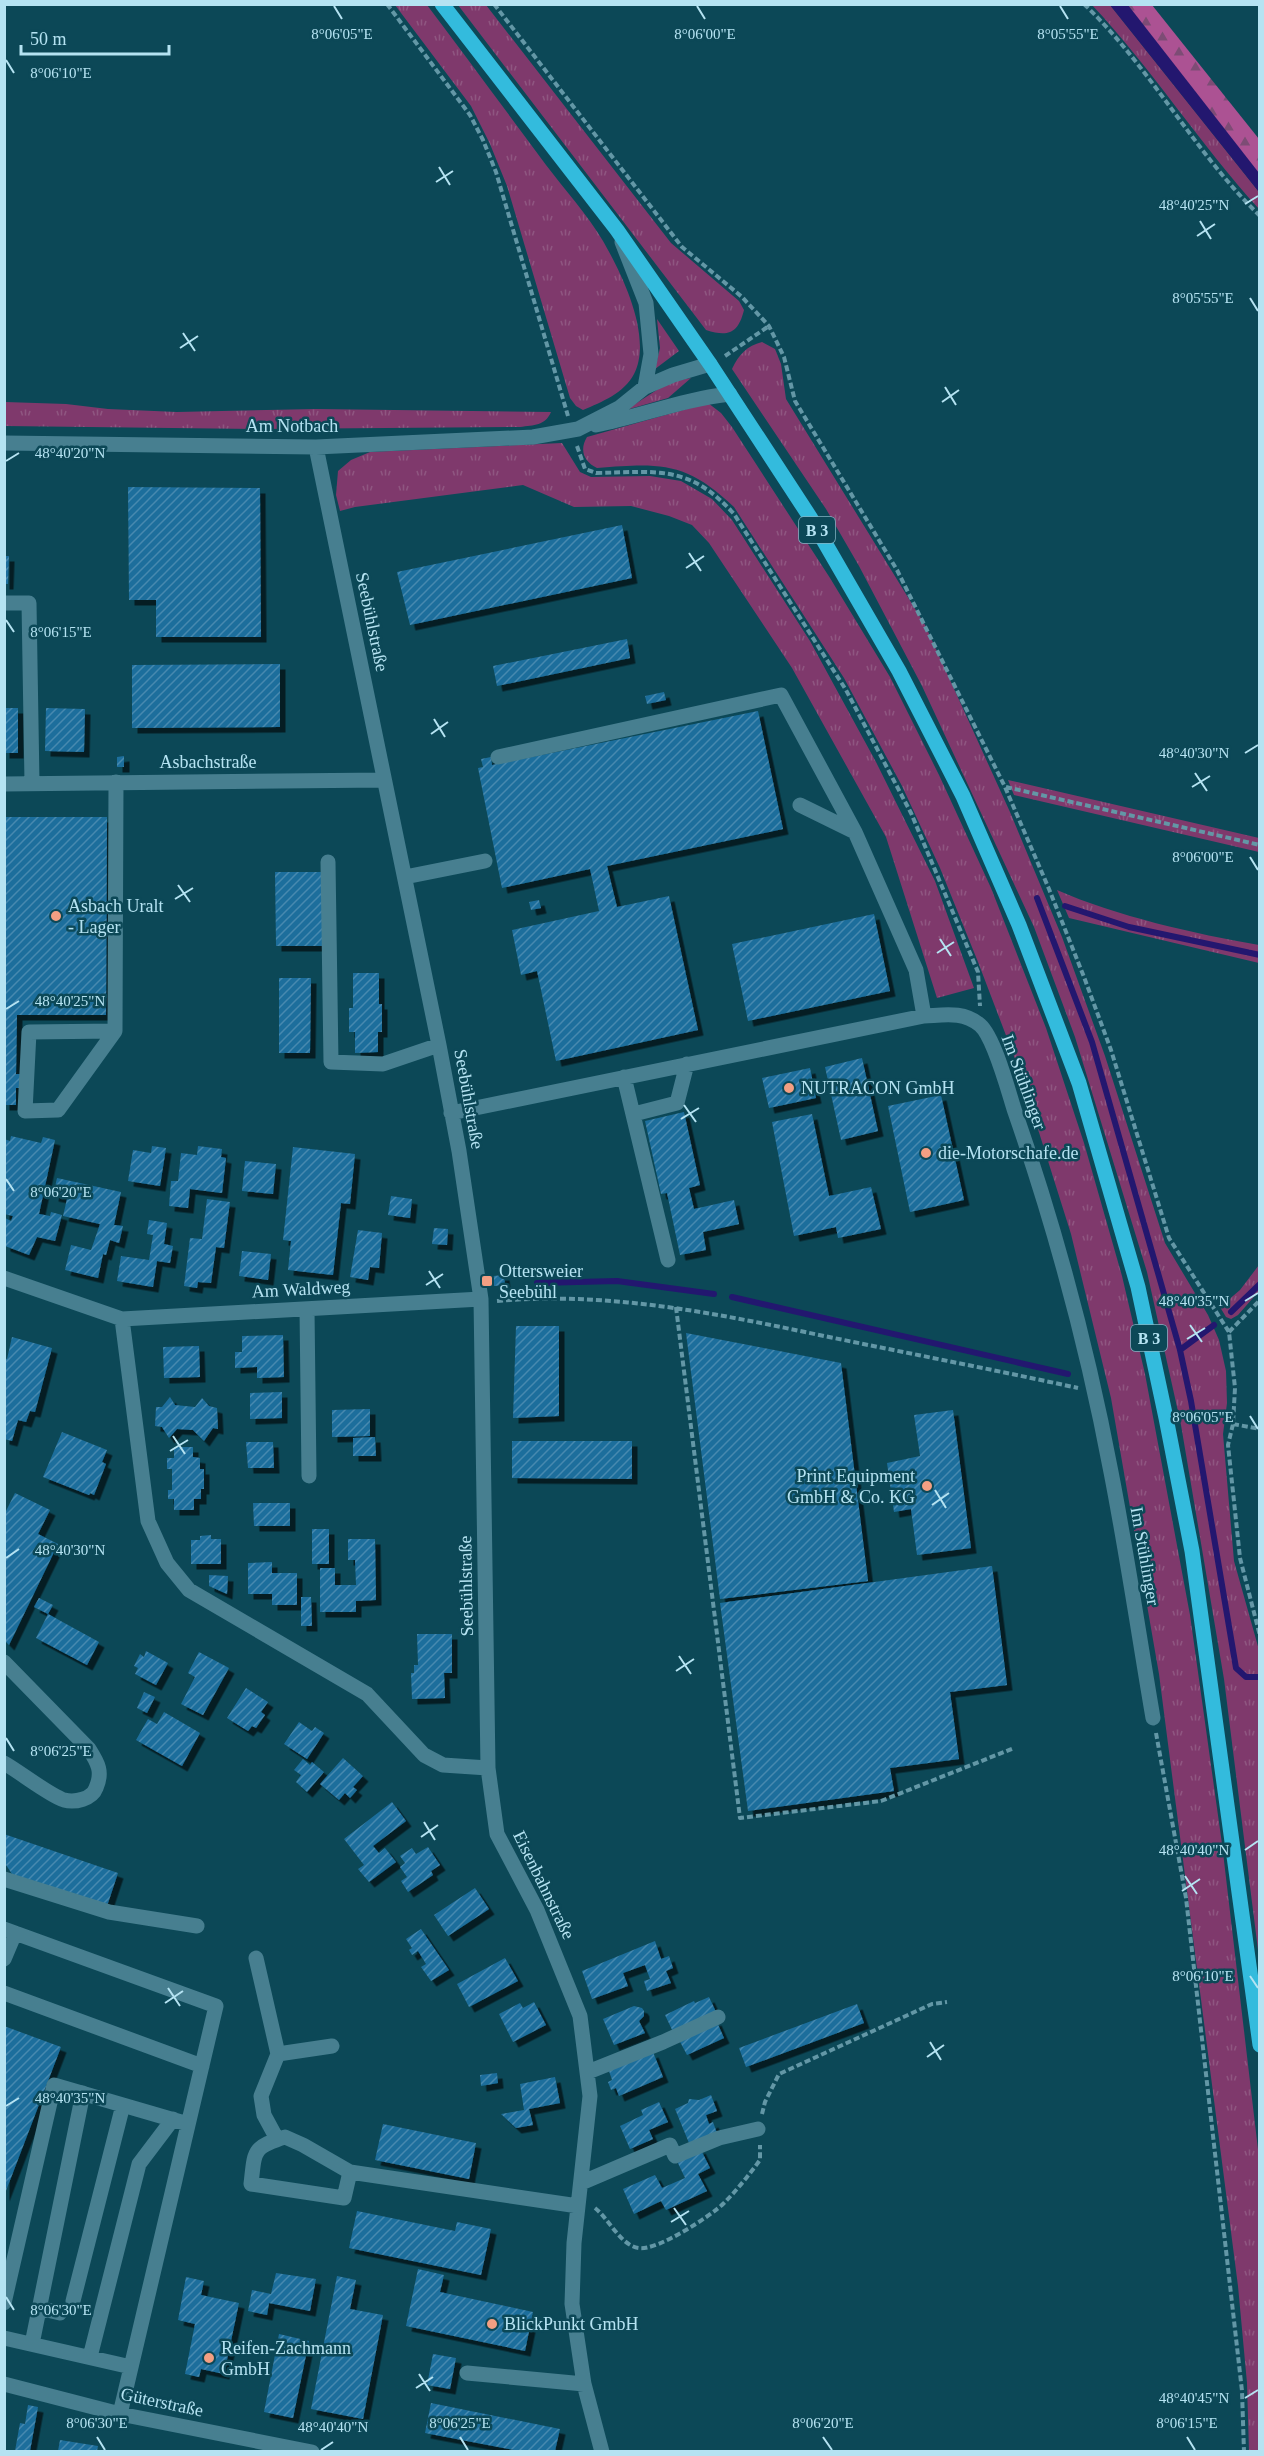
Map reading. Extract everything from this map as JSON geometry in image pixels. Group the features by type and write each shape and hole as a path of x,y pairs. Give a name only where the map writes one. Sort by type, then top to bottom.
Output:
{"main road":[{"name":"B 3","path":"442,4 617,230 710,364 810,517 893,660 963,796 1019,925 1078,1083 1138,1287 1192,1551 1260,2045"}],"street":[{"path":"617,230 646,303 651,354 645,387"},
{"name":"Am Notbach","path":"575,429 619,408 645,387 673,375 710,364"},
{"name":"Am Notbach","path":"4,443 316,447 533,437 656,412 684,401 730,394"},
{"name":"Seebühlstraße","path":"316,447 439,1045 481,1301 488,1768"},
{"path":"4,603 29,603 32,783"},
{"path":"498,757 781,695 855,832 916,970 924,1016"},
{"name":"Asbachstraße","path":"4,783 384,780"},
{"path":"114,1031 29,1032 25,1111 58,1110 114,1031 116,782"},
{"path":"800,805 855,832"},
{"path":"405,877 485,861"},
{"path":"328,862 331,1062 383,1064 439,1045"},
{"name":"Im Stühlinger","path":"451,1113 924,1016 958,1013 981,1026 993,1046 1027,1145 1056,1244 1093,1392 1111,1472 1153,1718"},
{"path":"634,1114 677,1103 687,1064"},
{"path":"624,1077 668,1260"},
{"path":"4,1278 122,1319 148,1521 167,1563 189,1590 367,1694 424,1755 442,1765 488,1768"},
{"name":"Am Waldweg","path":"122,1319 481,1301"},
{"path":"307,1309 309,1476"},
{"path":"4,1662 89,1749 98,1763 101,1777 94,1792 81,1801 65,1800 4,1763"},
{"name":"Eisenbahnstraße","path":"488,1768 497,1834 537,1910 580,2016 590,2097 572,2304 584,2384 602,2451"},
{"path":"4,1879 109,1912 197,1926"},
{"path":"4,1959 10,1931 216,2006 120,2414"},
{"path":"256,1958 278,2054 261,2096 264,2115 277,2139"},
{"path":"4,1993 202,2066"},
{"path":"588,2072 718,2017"},
{"path":"278,2054 332,2046"},
{"path":"4,2303 54,2085 188,2124"},
{"path":"32,2344 83,2093"},
{"path":"73,2301 123,2105"},
{"path":"90,2357 139,2164 172,2119"},
{"path":"350,2172 344,2198 251,2184 255,2155 264,2143 285,2137 350,2172 580,2195 670,2145 675,2156 719,2138 758,2128"},
{"path":"39,2308 60,2313"},
{"path":"4,2338 131,2367"},
{"path":"467,2373 584,2384"},
{"name":"Güterstraße","path":"4,2384 120,2414 312,2451"}],"path":[{"path":"387,4 470,116 483,140 496,172 575,429 585,469 596,473 670,473 694,481 719,498 746,532 846,690 911,813 978,972 981,1026"},
{"path":"494,4 682,247 742,297 769,326 784,357 795,401 897,570 1005,787 1049,889 1111,1050 1168,1238 1229,1332 1235,1388 1233,1424 1228,1445 1240,1558 1260,1636"},
{"path":"1084,4 1125,48 1242,200 1260,216"},
{"path":"710,364 769,326"},
{"path":"1005,787 1260,845"},
{"path":"481,1301 587,1298 645,1302 1093,1392"},
{"path":"1229,1332 1260,1300"},
{"path":"676,1307 740,1818 881,1801 1014,1748"},
{"path":"1233,1424 1260,1430"},
{"path":"1153,1718 1186,1898 1240,2379 1244,2451"},
{"path":"580,2195 600,2212 626,2242 638,2248 652,2247 689,2227 723,2204 760,2160 758,2128 765,2102 779,2074 932,2004 947,2002"}],"green space":[{"path":"395,5 427,5 590,221 619,270 638,324 639,359 630,381 605,400 583,410 576,406 570,398 507,186 490,144 471,106"},
{"path":"458,5 486,5 671,243 739,301 744,310 735,329 726,333 706,330"},
{"path":"1092,5 1110,5 1259,192 1259,209 1216,159 1114,29"},
{"path":"1111,5 1152,5 1259,139 1259,174"},
{"path":"657,319 679,351 655,369 660,348"},
{"path":"762,342 775,349 781,364 786,399 925,625 1010,812 1062,937 1105,1056 1165,1243 1208,1315 1219,1340 1226,1371 1227,1403 1223,1434 1234,1561 1259,1650 1259,1958 1224,1679 1181,1425 1147,1272 1075,1037 1034,927 922,686 859,566 826,509 732,369 744,351"},
{"path":"691,378 668,398 626,410 669,382"},
{"path":"5,402 177,412 316,409 551,412 549,417 542,422 520,427 259,429 5,426"},
{"path":"708,403 721,413 732,427 830,578 890,677 939,775 991,888 1046,1028 1084,1143 1122,1276 1145,1374 1190,1615 1222,1844 1259,2158 1259,2451 1249,2451 1247,2383 1238,2286 1159,1674 1111,1398 1071,1234 1020,1072 940,868 902,786 844,678 734,507 717,492 686,473 671,468 638,466 597,468 584,455 583,446 587,437"},
{"path":"562,443 580,472 591,477 650,476 681,481 712,499 732,520 810,641 876,762 935,881 974,988 937,998 886,837 792,668 709,543 692,525 631,506 574,507 523,485 355,507 340,511 336,495 338,471 351,460 370,452"},
{"path":"1008,780 1259,838 1259,852 1014,795"},
{"path":"1057,890 1104,908 1156,923 1259,945 1259,963 1069,918"},
{"path":"1259,1265 1259,1291 1238,1315 1231,1319 1226,1317 1220,1307 1240,1290"}],"shaded area":[{"path":"1110,5 1128,5 1259,173 1259,192"}],"building":[{"path":"128,487 260,488 261,637 156,637 156,600 129,600"},
{"path":"622,525 632,578 410,625 397,572"},
{"path":"4,556 9,556 8,584 4,584"},
{"path":"627,639 630,658 497,686 493,666"},
{"path":"280,664 280,727 132,728 132,665"},
{"path":"664,692 666,700 647,704 645,696"},
{"path":"4,708 18,708 18,753 4,753"},
{"path":"46,708 85,709 84,752 45,751"},
{"path":"758,711 783,829 607,866 617,907 669,896 698,1030 556,1061 537,971 521,975 512,930 599,911 590,869 502,888 478,768 483,767 481,759 491,757 492,765"},
{"path":"124,756 124,767 117,767 117,757"},
{"name":"Asbach Uralt - Lager","path":"4,817 107,817 106,1015 17,1015 16,1074 23,1074 23,1088 16,1088 16,1105 4,1105"},
{"path":"275,872 322,872 323,946 276,946"},
{"path":"539,900 541,908 531,910 529,902"},
{"path":"874,914 890,991 748,1021 732,944"},
{"path":"353,973 379,973 382,1032 378,1032 378,1052 355,1053 355,1032 349,1032 349,1008 353,1008"},
{"path":"279,978 311,978 310,1053 279,1053"},
{"path":"862,1058 878,1131 841,1140 825,1067"},
{"name":"NUTRACON GmbH","path":"810,1068 816,1098 769,1108 762,1078"},
{"name":"die-Motorschafe.de","path":"941,1095 964,1200 910,1212 888,1106"},
{"path":"684,1112 700,1185 689,1188 694,1209 734,1200 739,1224 703,1232 706,1250 680,1255 667,1193 661,1194 645,1121"},
{"path":"812,1114 829,1196 871,1187 881,1229 838,1238 836,1227 794,1236 772,1122"},
{"path":"11,1136 41,1143 43,1137 55,1140 39,1214 50,1216 51,1212 62,1215 55,1241 37,1237 29,1255 5,1246 4,1220 5,1218 11,1221 13,1216 4,1214 4,1139 10,1141"},
{"path":"152,1146 166,1148 160,1186 128,1181 133,1150 151,1153"},
{"path":"198,1146 222,1149 221,1157 226,1158 222,1193 190,1189 188,1208 169,1206 171,1181 178,1181 181,1153 197,1155"},
{"path":"293,1147 355,1154 350,1204 341,1203 333,1275 288,1270 291,1241 283,1240"},
{"path":"245,1161 276,1164 273,1194 242,1191"},
{"path":"57,1178 121,1192 114,1225 123,1226 119,1243 110,1240 106,1255 103,1254 98,1278 65,1270 71,1245 91,1250 100,1224 63,1216 67,1199 53,1196"},
{"path":"391,1196 412,1199 410,1218 388,1215"},
{"path":"207,1199 230,1202 224,1248 216,1247 211,1283 198,1282 197,1288 184,1286 190,1238 202,1239"},
{"path":"149,1220 167,1223 164,1244 173,1246 170,1263 157,1261 153,1287 117,1281 121,1256 149,1260 153,1235 147,1234"},
{"path":"434,1228 448,1229 447,1245 432,1244"},
{"path":"358,1230 382,1233 379,1268 370,1267 368,1280 350,1277"},
{"path":"242,1251 271,1254 268,1280 239,1276"},
{"path":"504,1275 505,1285 494,1286 493,1276"},
{"path":"516,1326 559,1326 559,1416 513,1418"},
{"path":"686,1333 841,1363 868,1581 720,1599"},
{"path":"283,1335 284,1377 257,1378 257,1367 235,1368 235,1352 242,1352 242,1336"},
{"path":"12,1337 52,1348 35,1412 30,1411 26,1422 18,1420 12,1441 4,1439 4,1358 7,1359"},
{"path":"199,1346 200,1377 164,1378 163,1347"},
{"path":"282,1392 282,1418 250,1419 250,1393"},
{"path":"170,1397 175,1405 195,1407 202,1398 209,1406 217,1408 218,1429 213,1428 204,1441 193,1430 177,1429 169,1438 162,1427 155,1426 156,1407 162,1407"},
{"path":"370,1409 370,1436 332,1437 332,1410"},
{"name":"Print Equipment GmbH & Co. KG","path":"953,1410 971,1548 917,1555 911,1509 894,1512 887,1463 920,1456 914,1415"},
{"path":"62,1432 107,1450 102,1462 106,1464 94,1495 43,1477"},
{"path":"375,1437 376,1456 353,1456 353,1438"},
{"path":"512,1441 632,1441 632,1479 512,1478"},
{"path":"246,1442 273,1442 274,1468 248,1468"},
{"path":"174,1447 193,1447 193,1457 200,1458 200,1469 204,1469 204,1489 201,1489 201,1499 194,1499 194,1510 174,1510 174,1499 168,1499 168,1490 172,1490 172,1469 167,1469 167,1458 174,1458"},
{"path":"15,1493 50,1510 38,1534 58,1544 9,1645 4,1640 4,1515"},
{"path":"253,1503 290,1503 290,1526 254,1526"},
{"path":"312,1529 329,1529 329,1564 312,1564"},
{"path":"211,1535 211,1539 221,1539 221,1564 191,1564 191,1540 200,1540 200,1536"},
{"path":"348,1539 375,1539 376,1600 356,1601 356,1612 320,1612 320,1568 335,1568 335,1585 356,1585 355,1560 348,1560"},
{"path":"272,1562 272,1573 297,1573 297,1605 272,1605 272,1594 248,1594 248,1563"},
{"path":"992,1566 1007,1685 950,1692 959,1759 890,1768 894,1791 748,1811 720,1603"},
{"path":"209,1575 228,1576 227,1594 209,1586"},
{"path":"301,1597 311,1597 312,1626 301,1626"},
{"path":"39,1598 53,1605 48,1614 34,1607"},
{"path":"48,1614 99,1642 87,1665 36,1638"},
{"path":"417,1634 452,1634 452,1673 444,1673 445,1698 412,1699 411,1673 414,1673 414,1665 418,1665"},
{"path":"146,1651 168,1663 156,1685 135,1674 138,1668 134,1666 140,1654 144,1657"},
{"path":"199,1652 229,1668 203,1715 181,1704 195,1677 188,1673"},
{"path":"246,1688 268,1702 261,1712 265,1715 256,1728 252,1726 248,1731 227,1718"},
{"path":"144,1692 155,1697 147,1713 137,1708"},
{"path":"164,1712 200,1733 182,1766 136,1740 148,1719 157,1724"},
{"path":"299,1722 312,1731 315,1727 324,1733 307,1759 284,1744"},
{"path":"343,1758 363,1776 353,1787 357,1790 350,1798 345,1793 339,1800 320,1784"},
{"path":"303,1759 310,1765 312,1762 324,1772 307,1792 296,1782 301,1775 294,1770"},
{"path":"392,1802 406,1821 373,1846 379,1853 385,1848 396,1862 369,1882 358,1869 364,1865 344,1839"},
{"path":"4,1834 118,1873 107,1906 12,1874 4,1862"},
{"path":"428,1847 440,1865 431,1871 433,1875 408,1892 401,1881 407,1877 400,1867 405,1863 400,1856 412,1848 416,1854"},
{"path":"475,1888 489,1909 448,1936 434,1915"},
{"path":"421,1929 449,1970 431,1981 421,1967 426,1964 418,1951 412,1955 409,1950 412,1948 406,1939"},
{"path":"655,1941 661,1959 669,1956 673,1968 666,1971 671,1983 647,1991 644,1981 650,1979 645,1965 623,1973 628,1986 592,1999 582,1971"},
{"path":"505,1958 518,1981 469,2007 457,1984"},
{"path":"709,1997 717,2014 674,2034 665,2015 694,2001 695,2003"},
{"path":"534,2002 546,2025 513,2042 499,2014 520,2003 523,2008"},
{"path":"857,2004 864,2023 746,2067 739,2048"},
{"path":"634,2006 644,2011 644,2016 639,2021 645,2033 614,2045 603,2019"},
{"path":"716,2020 724,2038 687,2055 678,2038"},
{"path":"4,2026 61,2047 4,2196"},
{"path":"653,2052 663,2077 619,2096 616,2088 611,2090 608,2082 612,2080 609,2071"},
{"path":"497,2073 498,2083 481,2086 480,2075"},
{"path":"555,2077 560,2103 529,2109 533,2125 516,2128 501,2114 524,2110 520,2084"},
{"path":"711,2095 717,2111 706,2115 709,2124 713,2122 717,2133 689,2143 675,2109 688,2103 689,2099 699,2100"},
{"path":"659,2102 668,2122 649,2130 653,2139 630,2149 620,2126 643,2115 641,2110"},
{"path":"383,2124 476,2143 469,2179 375,2160"},
{"path":"700,2148 710,2168 698,2174 707,2191 666,2210 661,2201 634,2214 623,2189 655,2175 662,2188 685,2178 676,2159"},
{"path":"357,2211 455,2231 457,2222 491,2229 481,2275 349,2248"},
{"path":"418,2269 444,2275 440,2292 533,2312 525,2351 406,2326"},
{"path":"276,2273 316,2279 310,2311 269,2303 267,2315 248,2311 252,2290 271,2294"},
{"path":"337,2276 356,2280 350,2309 383,2315 363,2419 311,2409"},
{"path":"186,2277 204,2281 201,2295 239,2303 224,2374 201,2369 199,2377 185,2374 195,2324 178,2320"},
{"path":"279,2334 309,2341 293,2418 264,2412"},
{"path":"433,2354 456,2358 450,2389 427,2385"},
{"path":"431,2403 560,2429 555,2451 519,2451 425,2433"},
{"path":"28,2405 38,2407 30,2451 15,2451 20,2423 25,2424"},
{"path":"60,2440 98,2446 97,2451 58,2451"}],"waterway":[{"path":"1037,898 1092,1042 1180,1350 1191,1401 1236,1668 1246,1677 1260,1677"},
{"path":"1065,906 1129,927 1260,955"},
{"path":"537,1283 617,1281 714,1294"},
{"path":"1231,1312 1260,1284"},
{"path":"732,1297 1068,1374"},
{"path":"1180,1350 1214,1325"}],"place":[{"name":"Asbach Uralt - Lager","path":"56,916"},
{"name":"NUTRACON GmbH","path":"789,1088"},
{"name":"die-Motorschafe.de","path":"926,1153"},
{"name":"Ottersweier Seebühl","path":"487,1281"},
{"name":"Print Equipment GmbH & Co. KG","path":"927,1486"},
{"name":"BlickPunkt GmbH","path":"492,2324"},
{"name":"Reifen-Zachmann GmbH","path":"209,2358"}]}
